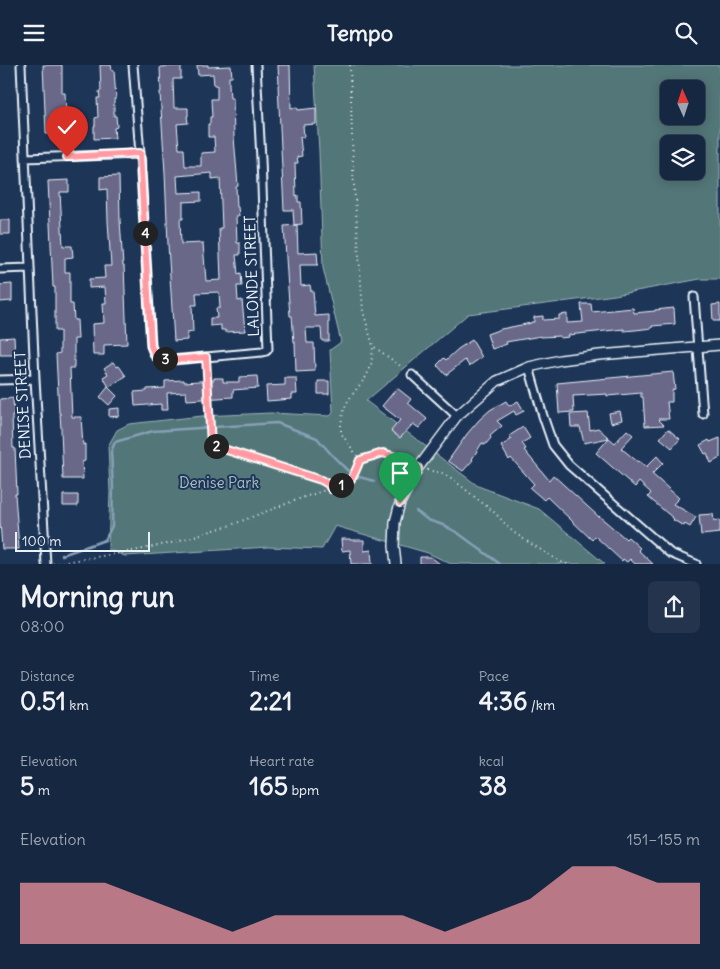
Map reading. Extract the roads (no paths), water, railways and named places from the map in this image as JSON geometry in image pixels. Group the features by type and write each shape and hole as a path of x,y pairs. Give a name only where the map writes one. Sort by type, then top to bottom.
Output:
{"street":[{"name":"DENISE STREET","path":"21,65 35,379 46,564"},
{"name":"LALONDE STREET","path":"133,65 152,351 162,359 172,360 262,352 268,349 256,65"},
{"path":"25,158 140,153"},
{"path":"0,269 30,268"},
{"path":"694,297 703,414"},
{"path":"396,564 394,546 395,522 400,503 418,468 457,416 498,381 529,367 560,360 720,345"},
{"path":"529,367 553,445 569,465 670,553 696,564"},
{"path":"412,375 457,416"},
{"path":"0,380 35,379"}],"waterway":[{"path":"62,555 105,540 112,526 113,487 111,452 115,442 153,431 277,423 317,438 352,475 374,481"},
{"path":"416,511 428,520 458,533 500,564"}],"park label":[{"name":"Denise Park","path":"219,483"}]}
